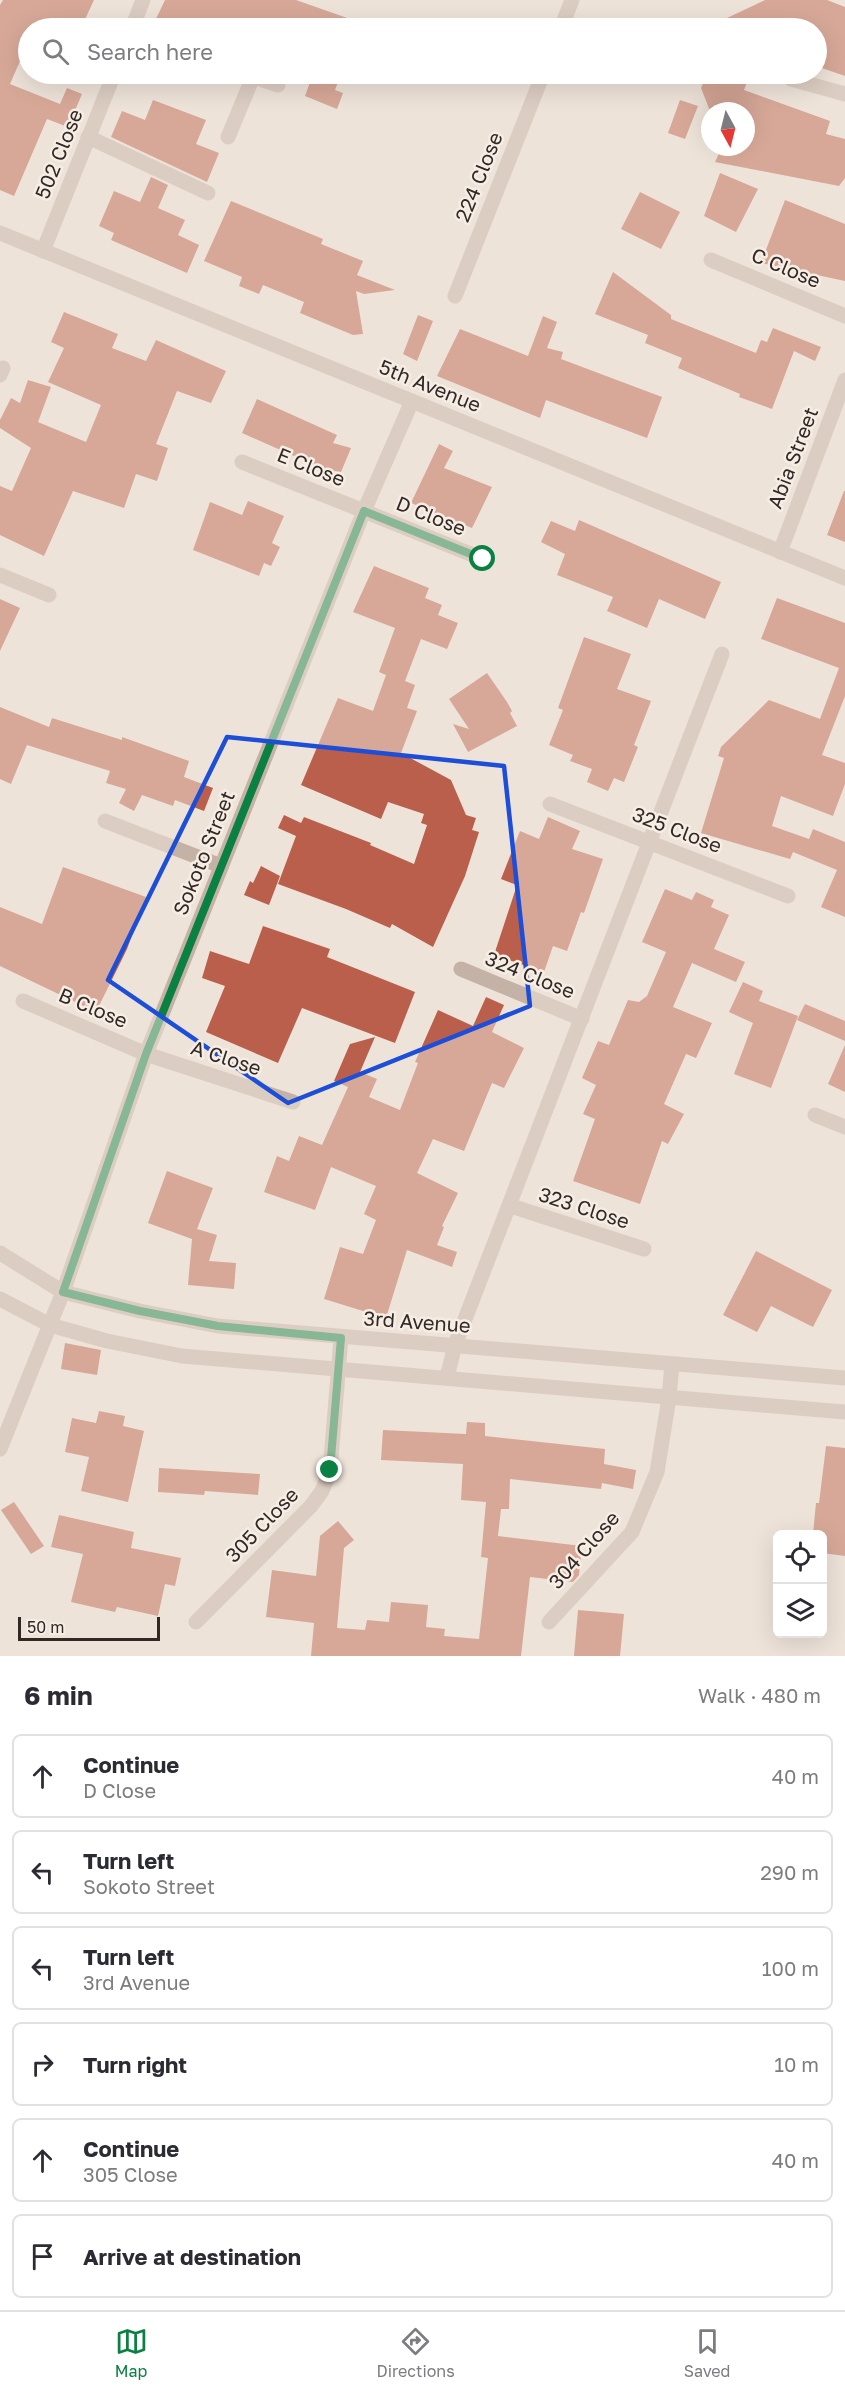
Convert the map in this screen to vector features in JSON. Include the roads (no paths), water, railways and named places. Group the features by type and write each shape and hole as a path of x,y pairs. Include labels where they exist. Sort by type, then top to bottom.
{"street":[{"path":"137,18 143,0"},
{"path":"565,18 572,0"},
{"name":"502 Close","path":"43,251 110,84"},
{"path":"228,137 246,84"},
{"name":"224 Close","path":"455,296 539,84"},
{"path":"809,84 845,94"},
{"path":"88,137 208,193"},
{"name":"5th Avenue","path":"0,233 845,578"},
{"name":"C Close","path":"711,260 845,316"},
{"name":"Abia Street","path":"780,552 845,380"},
{"name":"Sokoto Street","path":"0,1449 63,1292 146,1054 364,511 412,401"},
{"name":"E Close","path":"242,462 364,511"},
{"name":"D Close","path":"364,511 483,559"},
{"path":"0,575 48,595"},
{"path":"447,1377 455,1346 511,1206 722,654"},
{"name":"325 Close","path":"550,804 788,896"},
{"path":"105,821 221,866"},
{"name":"324 Close","path":"461,969 582,1019"},
{"name":"B Close","path":"23,1001 146,1054"},
{"name":"A Close","path":"146,1054 292,1102"},
{"path":"815,1115 845,1127"},
{"name":"323 Close","path":"511,1206 644,1249"},
{"name":"3rd Avenue","path":"0,1253 63,1292 140,1311 218,1326 845,1378"},
{"path":"0,1299 50,1325 107,1341 182,1356 845,1412"},
{"name":"305 Close","path":"196,1622 266,1553 322,1491 330,1470 341,1338"},
{"name":"304 Close","path":"549,1622 632,1532 657,1472 672,1364"}]}
